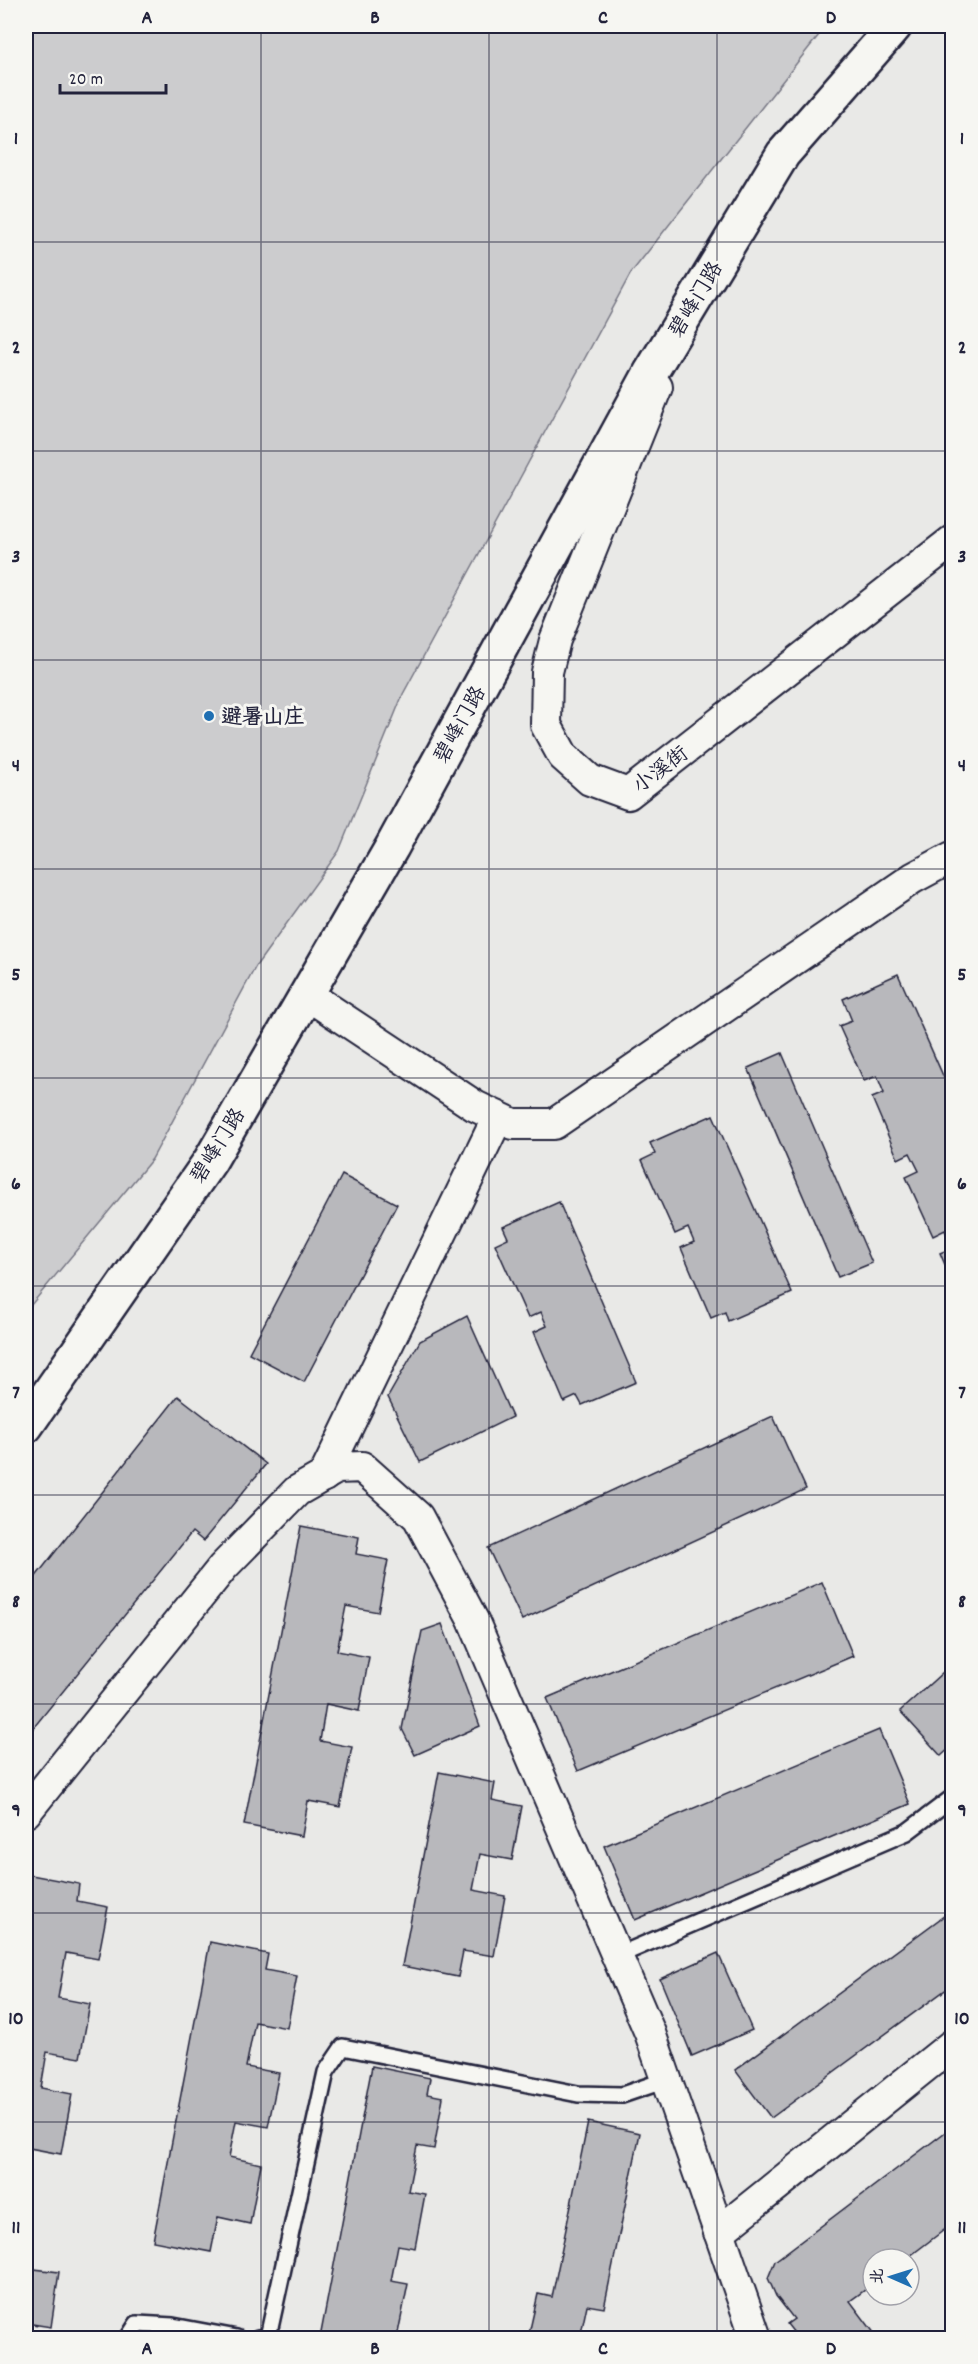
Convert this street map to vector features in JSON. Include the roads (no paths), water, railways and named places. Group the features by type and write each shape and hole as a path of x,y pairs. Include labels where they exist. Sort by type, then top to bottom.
{"street":[{"name":"碧峰门路","path":"26,1426 210,1161 392,847 651,372 783,154 895,26"},
{"name":"小溪街","path":"684,317 555,640 547,672 546,724 563,756 590,780 628,794 952,541"},
{"path":"306,994 475,1106 513,1124 554,1124 913,878 952,857"},
{"path":"324,1476 498,1117"},
{"path":"26,1812 223,1567 297,1491 337,1468 362,1467 418,1517 473,1620 650,2033 756,2338"},
{"path":"719,2232 952,2045"}],"lane":[{"path":"617,1956 907,1832 952,1798"},
{"path":"258,2338 268,2337 326,2072 343,2047 578,2094 622,2095 666,2080"},
{"path":"128,2338 137,2324 173,2326 237,2338"}],"place":[{"name":"避暑山庄","path":"209,716"}]}
